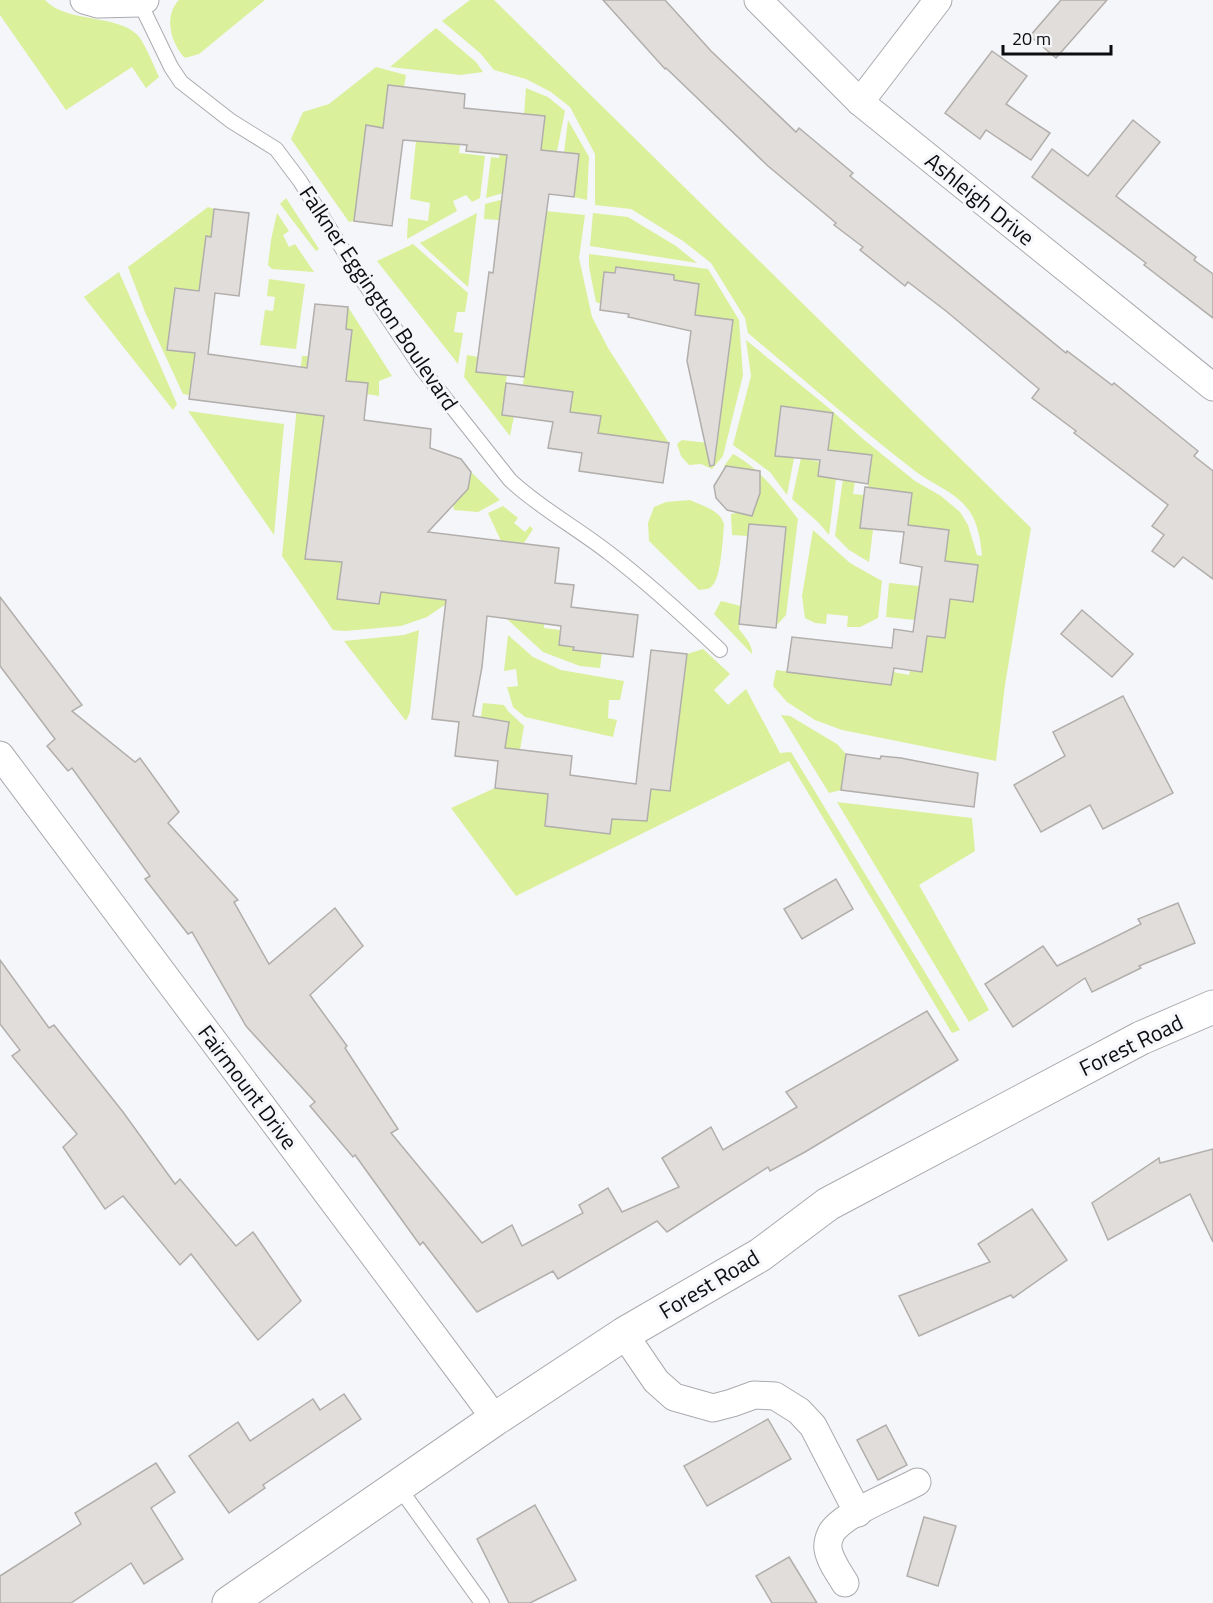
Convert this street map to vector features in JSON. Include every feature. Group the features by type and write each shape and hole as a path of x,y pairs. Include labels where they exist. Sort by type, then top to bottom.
{"street":[{"path":"84,0 98,4 143,2"},
{"name":"Ashleigh Drive","path":"758,0 860,102 1213,387"},
{"path":"860,102 938,0"},
{"name":"Fairmount Drive","path":"0,755 495,1419"},
{"name":"Forest Road","path":"229,1603 495,1419 624,1334 760,1255 828,1204 1140,1038 1213,1007"},
{"path":"624,1334 656,1381 674,1396 713,1408 732,1404 754,1395 775,1396 799,1411 813,1426 858,1513"},
{"path":"844,1583 831,1559 828,1548 829,1538 834,1529 858,1513 917,1482"}],"lane":[{"name":"Falkner Eggington Boulevard","path":"143,2 171,67 181,82 231,122 281,154 422,369 510,480 524,494 618,561 673,606 720,650"},
{"path":"398,1486 483,1603"}],"green space":[{"path":"0,0 45,0 66,13 108,21 132,30 143,42 159,77 146,88 132,67 66,110 0,15"},
{"path":"179,0 265,0 199,54 185,58 173,38 170,22 171,14"},
{"path":"470,0 494,0 1031,528 1005,685 996,761 842,730 815,720 787,702 773,686 776,670 891,685 893,672 909,675 910,671 922,672 927,636 950,599 978,565 945,561 949,530 908,525 868,488 872,455 828,450 833,413 781,407 775,456 794,458 787,495 770,472 733,445 751,376 746,340 915,481 941,496 960,512 968,525 977,555 982,556 975,522 965,505 958,499 922,476 894,454 748,333 745,318 711,263 683,241 631,209 595,205 595,154 570,107 551,92 526,79 494,70 480,53 442,21"},
{"path":"436,28 476,62 483,72 460,75 390,67"},
{"path":"376,67 406,75 404,87 383,128 366,126 354,221 349,222 291,139 303,112 329,104"},
{"path":"526,88 548,97 565,111 557,151 541,150 545,117 524,115"},
{"path":"568,120 589,157 587,200 574,197 579,155 564,153"},
{"path":"416,141 460,145 459,153 485,156 480,198 472,202 466,195 453,201 457,211 407,239 408,218 428,221 430,203 410,199"},
{"path":"500,149 508,151 507,192 486,198 491,157 499,158"},
{"path":"286,198 319,249 316,251 280,204"},
{"path":"508,198 546,211 585,215 579,258 592,317 608,348 669,443 598,433 600,416 570,412 572,392 523,385 546,218 501,212 499,220 484,219 485,204"},
{"path":"208,207 214,209 211,237 207,237 207,292 175,289 167,349 195,353 189,395 183,394 145,312 128,267"},
{"path":"277,213 289,231 283,235 289,247 295,244 314,272 272,269 268,265"},
{"path":"477,213 468,287 420,243"},
{"path":"593,213 628,217 676,246 697,263 590,246"},
{"path":"413,244 468,293 465,312 457,312 454,332 463,333 458,364 377,261"},
{"path":"589,254 708,269 739,320 743,375 723,456 712,469 701,464 689,465 681,456 677,444 682,440 717,444 733,320 695,315 698,284 674,280 674,275 616,268 615,273 604,272 601,304 596,302 589,267"},
{"path":"119,272 177,404 173,410 84,297"},
{"path":"269,279 305,284 296,349 260,345 265,310 273,311 275,297 267,296"},
{"path":"348,307 392,376 379,381 379,396 367,394 368,383 339,380 348,363 352,331 346,329"},
{"path":"467,355 478,357 477,372 507,375 502,414 514,416 510,436 464,377"},
{"path":"302,356 308,356 305,379 329,382 305,559 342,562 338,599 379,604 382,586 402,588 402,595 416,596 535,588 531,622 544,624 544,628 560,630 559,645 574,647 574,650 602,653 600,668 580,666 543,652 495,608 467,601 443,606 427,617 401,626 333,630 282,556"},
{"path":"188,411 284,424 274,535"},
{"path":"733,454 760,474 798,519 786,615 777,625 786,528 750,524 748,536 732,535 731,514 746,511 746,469 727,470 724,466"},
{"path":"801,458 820,462 836,479 829,535 792,499"},
{"path":"471,472 500,500 478,512 454,510 453,504"},
{"path":"843,479 855,481 853,494 864,495 860,528 873,530 869,562 849,550 835,536"},
{"path":"690,500 715,512 724,524 718,575 712,586 699,590 649,541 648,523 654,507 666,502"},
{"path":"503,506 518,518 514,523 525,532 530,526 533,529 524,543 501,541 488,513"},
{"path":"813,530 850,563 882,581 878,618 860,627 847,627 848,616 827,614 826,624 815,623 805,618 802,596"},
{"path":"889,583 940,588 915,620 886,617"},
{"path":"721,601 741,606 739,629 750,644 752,654 714,614"},
{"path":"419,630 410,712 406,721 344,641 404,635"},
{"path":"508,635 533,657 561,670 624,681 620,700 609,700 608,718 617,720 613,737 525,717 513,707 507,687 518,686 516,669 504,671"},
{"path":"703,649 730,674 714,690 728,705 746,689 780,753 791,752 960,1030 952,1033 789,761 516,896 451,808 495,788 548,794 545,826 610,834 612,819 629,821 651,789 670,791 687,654"},
{"path":"483,703 504,705 524,726 520,750 505,748 508,722 481,717"},
{"path":"781,715 790,716 837,744 846,754 841,790 829,793"},
{"path":"837,802 972,818 975,851 919,885 989,1010 969,1022"}],"building":[{"path":"603,0 665,0 711,51 796,132 799,128 853,173 850,176 1066,353 1067,351 1112,385 1114,383 1198,451 1194,456 1213,471 1213,579 1183,557 1174,567 1152,551 1164,535 1152,526 1168,505 1032,398 1039,389 946,311 908,282 905,286 860,250 863,247 834,225 836,223 768,166 665,69"},
{"path":"1061,0 1107,0 1056,58 1030,36"},
{"path":"992,51 1027,76 1006,104 1050,133 1031,160 986,130 980,139 945,113"},
{"path":"388,85 465,94 464,108 545,116 541,150 579,154 574,197 549,194 524,377 476,372 489,272 493,273 507,155 466,151 467,145 403,140 392,226 354,221 366,125 383,128"},
{"path":"1133,120 1160,142 1116,196 1196,257 1194,260 1213,274 1213,318 1144,265 1146,263 1032,177 1052,149 1088,176"},
{"path":"214,209 249,213 239,296 215,293 208,354 307,368 315,304 348,307 346,329 352,330 346,381 368,383 364,420 431,429 430,448 461,459 471,472 468,489 428,532 559,548 555,583 574,585 571,607 638,615 633,657 573,650 574,647 559,645 561,626 487,616 482,667 473,716 509,722 505,748 572,756 570,775 636,784 651,650 687,654 670,791 651,789 647,821 612,819 610,834 545,826 548,794 495,788 498,761 455,756 459,722 432,719 446,600 381,592 379,604 337,599 342,562 305,559 324,416 189,399 195,353 167,350 175,288 199,291 206,236 211,237"},
{"path":"616,267 674,275 674,280 699,284 695,315 733,320 714,465 710,466 687,361 691,331 628,317 629,314 600,310 604,272 615,273"},
{"path":"506,383 573,392 570,412 601,416 598,433 669,443 663,483 579,471 582,453 548,448 553,422 502,415"},
{"path":"781,406 833,413 828,450 872,455 868,484 818,476 820,460 775,456"},
{"path":"726,466 760,471 760,493 752,516 727,510 716,498 714,486"},
{"path":"865,487 912,493 908,525 949,530 945,561 978,565 973,602 950,599 945,638 927,636 922,672 894,668 891,685 787,672 792,637 892,648 894,629 913,632 922,567 900,563 904,532 860,528"},
{"path":"749,524 786,527 776,628 739,624"},
{"path":"0,597 82,705 72,711 135,762 140,758 179,812 168,823 238,900 234,902 269,964 335,908 363,946 310,995 347,1046 345,1048 398,1129 391,1133 482,1243 512,1225 522,1246 583,1213 579,1205 608,1188 622,1212 679,1187 662,1158 711,1127 723,1150 797,1107 786,1092 927,1011 958,1060 805,1152 770,1171 768,1167 667,1232 657,1221 558,1279 553,1271 477,1312 423,1242 420,1245 355,1155 353,1157 310,1106 315,1102 246,1026 192,932 188,934 145,879 150,876 72,768 68,771 47,746 55,739 0,666"},
{"path":"1082,610 1133,654 1112,677 1061,634"},
{"path":"1123,696 1173,793 1103,829 1090,805 1041,832 1014,785 1065,756 1053,732"},
{"path":"846,754 880,759 881,756 901,758 978,773 974,807 841,790"},
{"path":"836,879 853,909 802,939 784,909"},
{"path":"1178,903 1195,943 1139,966 1141,968 1092,992 1085,978 1013,1027 985,984 1043,946 1057,966 1141,924 1138,919"},
{"path":"0,960 49,1028 54,1025 123,1112 175,1184 180,1179 236,1246 253,1232 301,1301 258,1340 191,1254 180,1265 123,1196 105,1209 63,1147 77,1134 12,1056 20,1050 0,1024"},
{"path":"1213,1149 1213,1242 1190,1194 1108,1240 1092,1203 1159,1158 1160,1163"},
{"path":"1032,1209 1067,1260 1013,1298 1011,1295 919,1336 899,1296 990,1262 978,1244"},
{"path":"344,1394 361,1419 263,1485 265,1488 229,1513 189,1456 238,1422 250,1441 313,1399 320,1410"},
{"path":"768,1419 791,1459 707,1506 684,1466"},
{"path":"886,1425 907,1465 878,1480 857,1440"},
{"path":"156,1463 175,1492 151,1508 183,1559 144,1584 131,1563 71,1603 0,1603 0,1576 81,1524 75,1513"},
{"path":"535,1505 576,1580 530,1603 509,1603 477,1539"},
{"path":"924,1517 956,1526 938,1586 907,1576"},
{"path":"789,1557 817,1603 772,1603 756,1576"}]}
